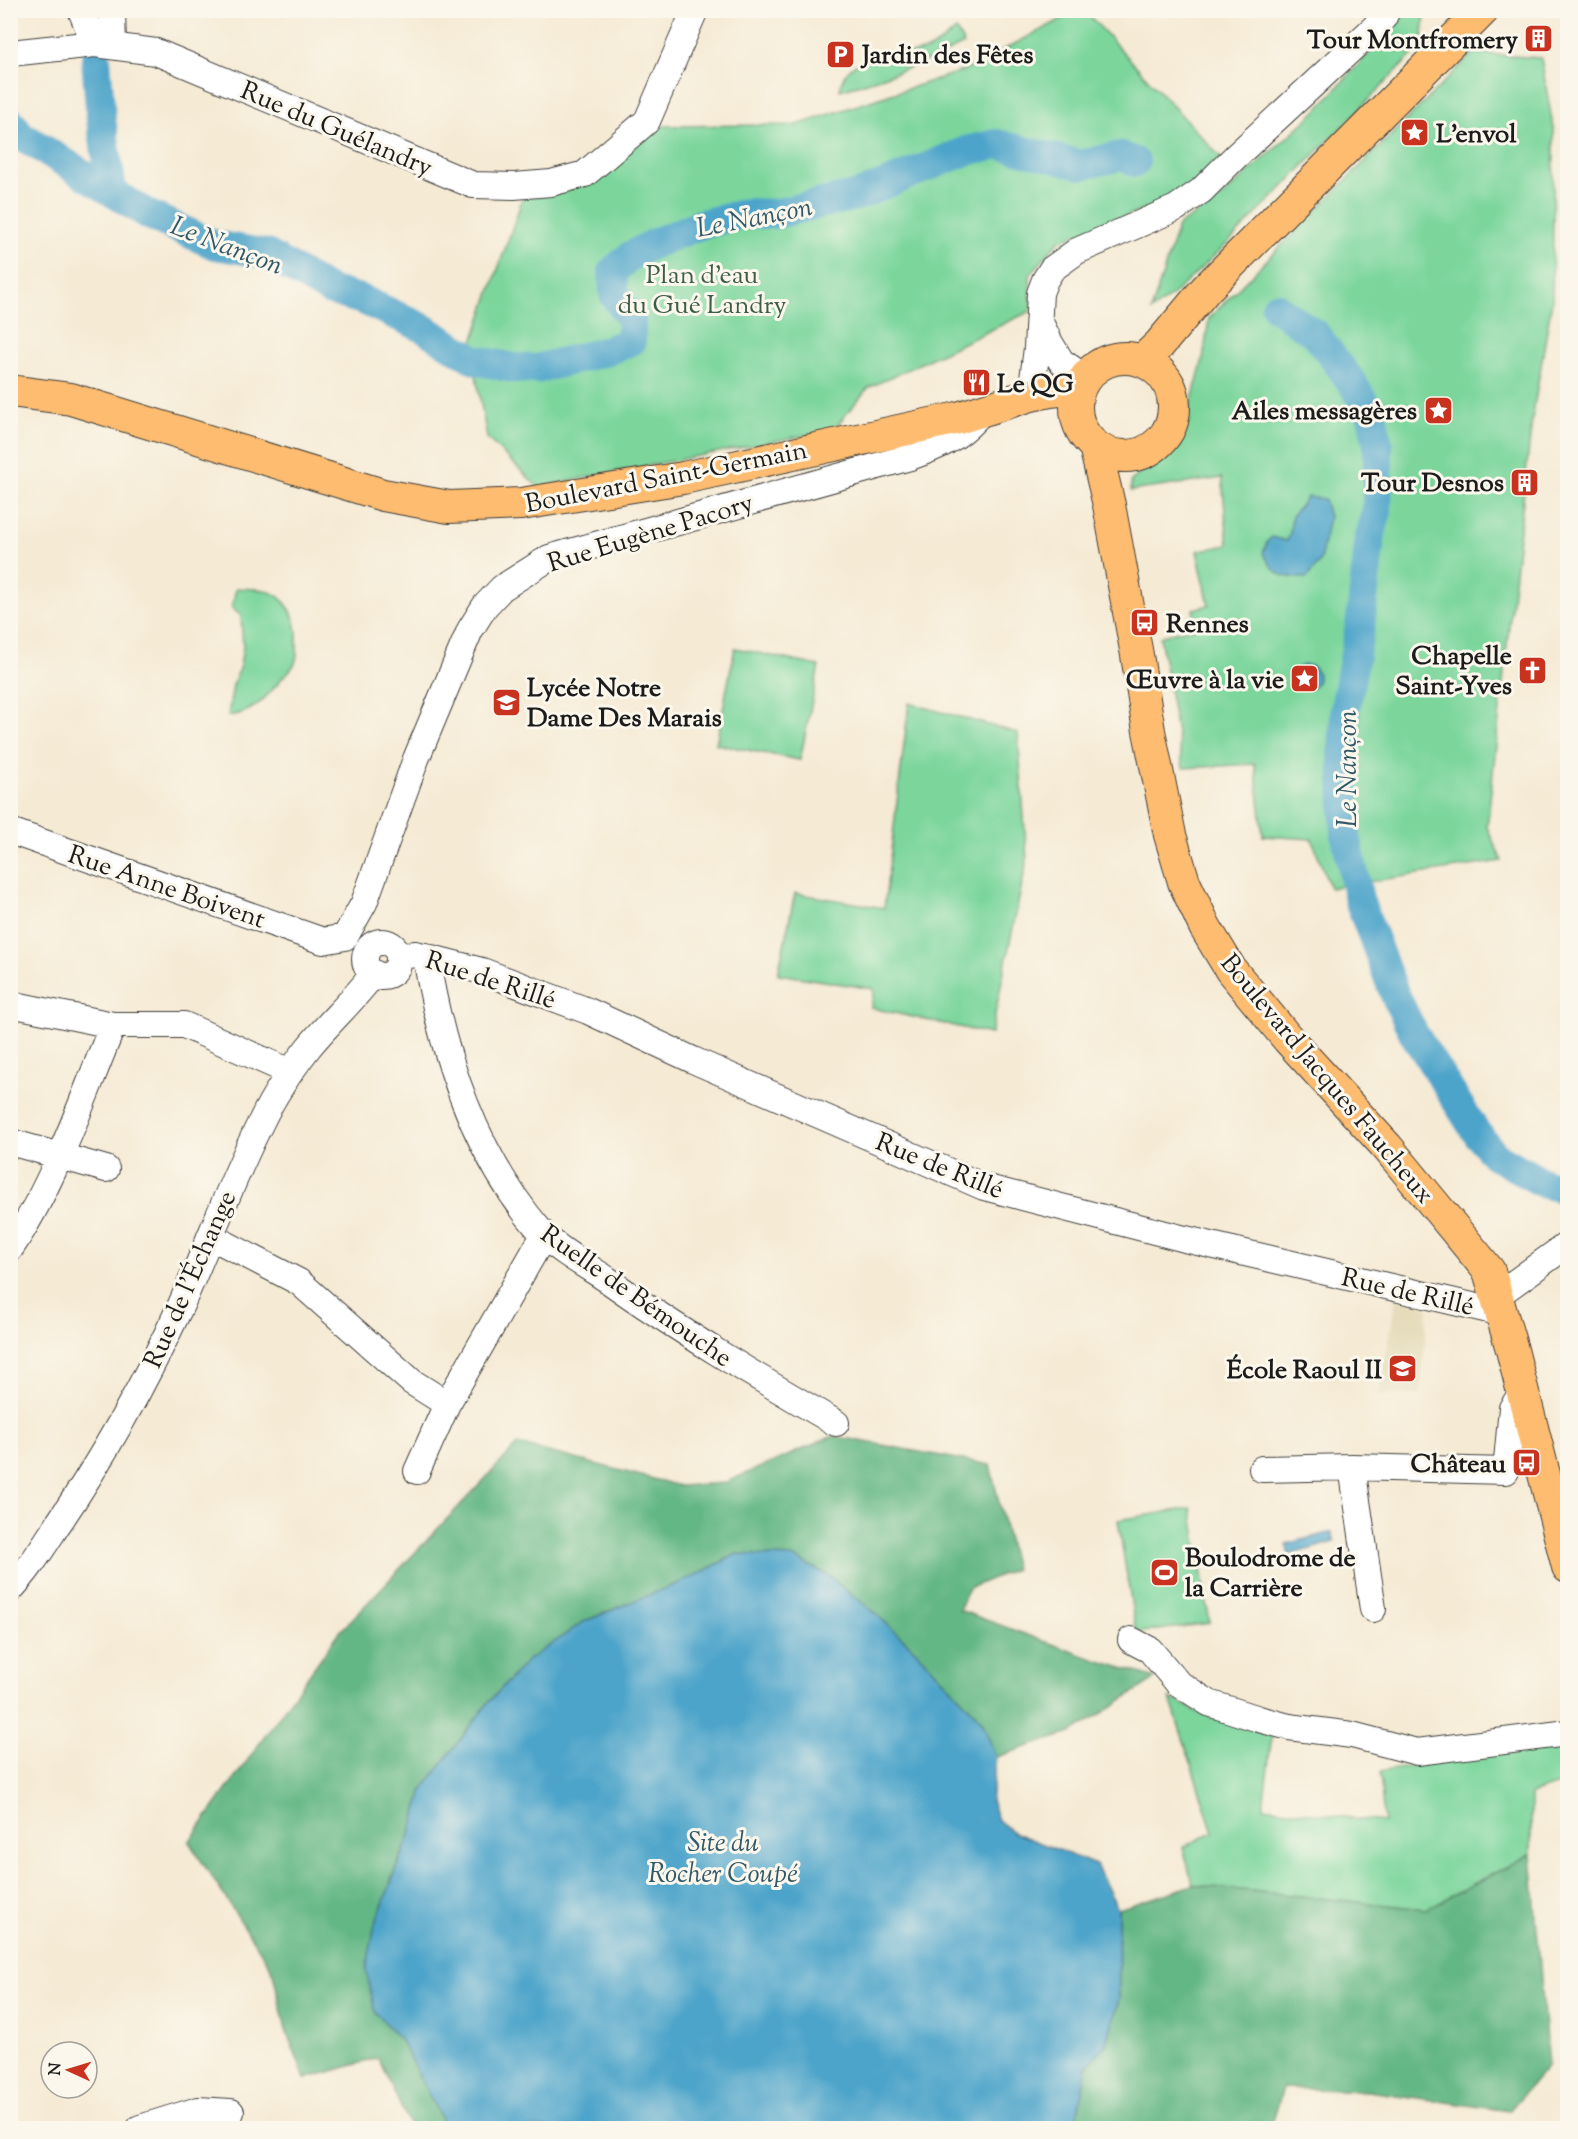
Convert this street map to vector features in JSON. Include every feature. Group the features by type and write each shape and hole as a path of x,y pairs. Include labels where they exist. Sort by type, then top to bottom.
{"main road":[{"path":"1154,369 1206,289 1483,10"},
{"path":"968,418 1030,407 1051,408 1080,395 1096,367 1111,359 1127,357 1154,369 1173,391 1175,407 1173,422 1165,437 1154,448 1140,455 1109,451 1087,438 1080,395"},
{"name":"Boulevard Saint-Germain","path":"10,391 71,399 383,495 449,507 521,504 683,478 968,418 1031,395 1050,391 1080,395"},
{"name":"Boulevard Jacques Faucheux","path":"1109,451 1109,505 1149,731 1170,835 1184,882 1205,927 1230,970 1260,1007 1387,1147 1490,1270 1568,1567"}],"street":[{"path":"81,10 104,45"},
{"path":"104,45 112,10"},
{"name":"Rue du Guélandry","path":"10,53 104,45 156,52 473,185 514,186 550,183 585,174 647,121 695,10"},
{"path":"1031,395 1040,293 1052,269 1077,251 1176,208 1201,191 1237,154 1366,35 1384,17 1386,10"},
{"path":"1039,320 1080,395"},
{"name":"Rue Eugène Pacory","path":"334,939 364,903 416,759 470,630 485,606 502,588 549,558 910,457 944,444 965,430 968,418"},
{"name":"Rue Anne Boivent","path":"10,831 334,939"},
{"path":"360,910 380,957"},
{"path":"334,939 380,957"},
{"name":"Rue de Rillé","path":"380,957 416,954 426,956 482,971 588,1011 704,1065 984,1187 1185,1239 1500,1304"},
{"name":"Ruelle de Bémouche","path":"426,956 433,1002 445,1045 473,1122 504,1183 544,1235 644,1306 730,1362 836,1423"},
{"name":"Rue de l'Échange","path":"10,1590 24,1576 105,1451 180,1307 240,1164 262,1118 290,1072 309,1047 361,991 380,957"},
{"path":"10,1004 113,1025 184,1025 290,1072"},
{"path":"10,1249 23,1231 59,1154 113,1025"},
{"path":"10,1142 106,1169"},
{"path":"417,1471 447,1404 544,1235"},
{"path":"210,1236 299,1282 412,1382 447,1404"},
{"path":"1500,1304 1568,1244"},
{"path":"1262,1469 1352,1467 1506,1471 1512,1408 1523,1391"},
{"path":"1352,1467 1373,1609"},
{"path":"1131,1640 1150,1650 1178,1683 1209,1703 1289,1726 1352,1735 1417,1752 1568,1733"},
{"path":"140,2128 198,2110 231,2112"}],"shaded area":[{"name":"École Raoul II","path":"1396,1299 1428,1307 1420,1395 1379,1395"}],"green space":[{"name":"Plan d'eau du Gué Landry","path":"1077,11 1085,11 1223,160 1184,195 1059,241 1030,275 1031,311 868,388 833,430 538,487 487,438 471,347 523,197 655,126 797,125 965,70"},
{"path":"1397,11 1424,11 1422,45 1232,239 1174,294 1151,311 1178,226 1220,198 1314,113 1395,25"},
{"path":"956,30 964,44 903,70 840,90 844,76 852,66 876,58 917,53 929,49"},
{"path":"1473,53 1541,58 1554,132 1552,301 1532,419 1487,827 1502,861 1330,888 1312,839 1263,836 1255,764 1183,768 1160,637 1196,628 1193,609 1209,605 1197,551 1228,545 1222,478 1131,491 1131,481 1181,440 1203,359 1209,318"},
{"path":"236,588 264,590 279,597 285,603 296,624 297,655 293,667 259,703 245,712 228,716 243,647 241,616 232,608"},
{"path":"735,648 819,666 800,760 716,744"},
{"path":"909,703 1018,733 1027,860 991,1034 871,1008 874,989 778,974 795,893 884,908"},
{"path":"833,1436 990,1465 1015,1569 969,1588 959,1610 1093,1659 1156,1678 1073,1732 996,1757 982,1721 916,1651 874,1612 826,1574 792,1557 737,1554 686,1580 585,1621 527,1661 488,1703 423,1789 410,1835 391,1879 375,2012 400,2039 446,2128 409,2128 378,2058 305,2079 286,2030 272,1969 189,1842 338,1634 518,1444 680,1486 724,1483"},
{"name":"Boulodrome de la Carrière","path":"1191,1508 1210,1623 1136,1633 1118,1520"},
{"path":"1170,1698 1204,1715 1272,1734 1263,1807 1384,1822 1380,1772 1520,1745 1567,1746 1567,1782 1531,1794 1531,1854 1426,1909 1193,1885 1183,1847 1213,1832"},
{"path":"1531,1854 1548,2065 1509,2111 1368,2091 1283,2088 1271,2128 1075,2128 1087,2066 1107,2043 1119,1999 1118,1909 1193,1885 1426,1909"}],"water":[{"path":"1307,497 1324,499 1329,517 1320,561 1307,578 1285,576 1272,567 1263,553 1267,542 1272,537 1287,541 1292,516"},
{"path":"1306,665 1311,666 1317,672 1317,682 1311,688 1306,689 1301,688 1295,682 1294,677 1295,672 1301,666"},
{"path":"1332,1532 1335,1542 1289,1555 1286,1544"},
{"name":"Site du Rocher Coupé","path":"737,1554 792,1557 826,1574 874,1612 916,1651 982,1721 996,1757 991,1801 998,1820 1013,1832 1096,1865 1118,1909 1119,1999 1107,2043 1087,2066 1075,2128 446,2128 400,2039 375,2012 366,1970 375,1924 410,1835 423,1789 488,1703 527,1661 585,1621 686,1580"}],"waterway":[{"name":"Le Nançon","path":"96,60 101,119 112,191"},
{"name":"Le Nançon","path":"10,121 22,136 149,215 215,245 267,254 329,290 363,300 421,327 475,360 513,368 536,369 607,351 631,341 631,318 614,295 613,271 632,255 702,224 747,213 774,214 859,195 966,151 997,144 1081,165 1121,156 1135,162"},
{"name":"Le Nançon","path":"1276,307 1316,335 1348,377 1372,415 1378,446 1377,510 1370,537 1360,626 1345,710 1343,753 1346,836 1359,900 1395,995 1414,1034 1476,1132 1494,1155 1545,1184 1568,1189"}],"place":[{"name":"Tour Montfromery","path":"1539,39"},
{"name":"Jardin des Fêtes","path":"841,54"},
{"name":"L'envol","path":"1415,133"},
{"name":"Le QG","path":"976,383"},
{"name":"Ailes messagères","path":"1438,410"},
{"name":"Tour Desnos","path":"1525,482"},
{"name":"Rennes","path":"1145,623"},
{"name":"Chapelle Saint-Yves","path":"1533,670"},
{"name":"Œuvre à la vie","path":"1305,679"},
{"name":"Lycée Notre Dame Des Marais","path":"506,702"},
{"name":"École Raoul II","path":"1403,1369"},
{"name":"Château","path":"1527,1463"},
{"name":"Boulodrome de la Carrière","path":"1164,1572"}]}
